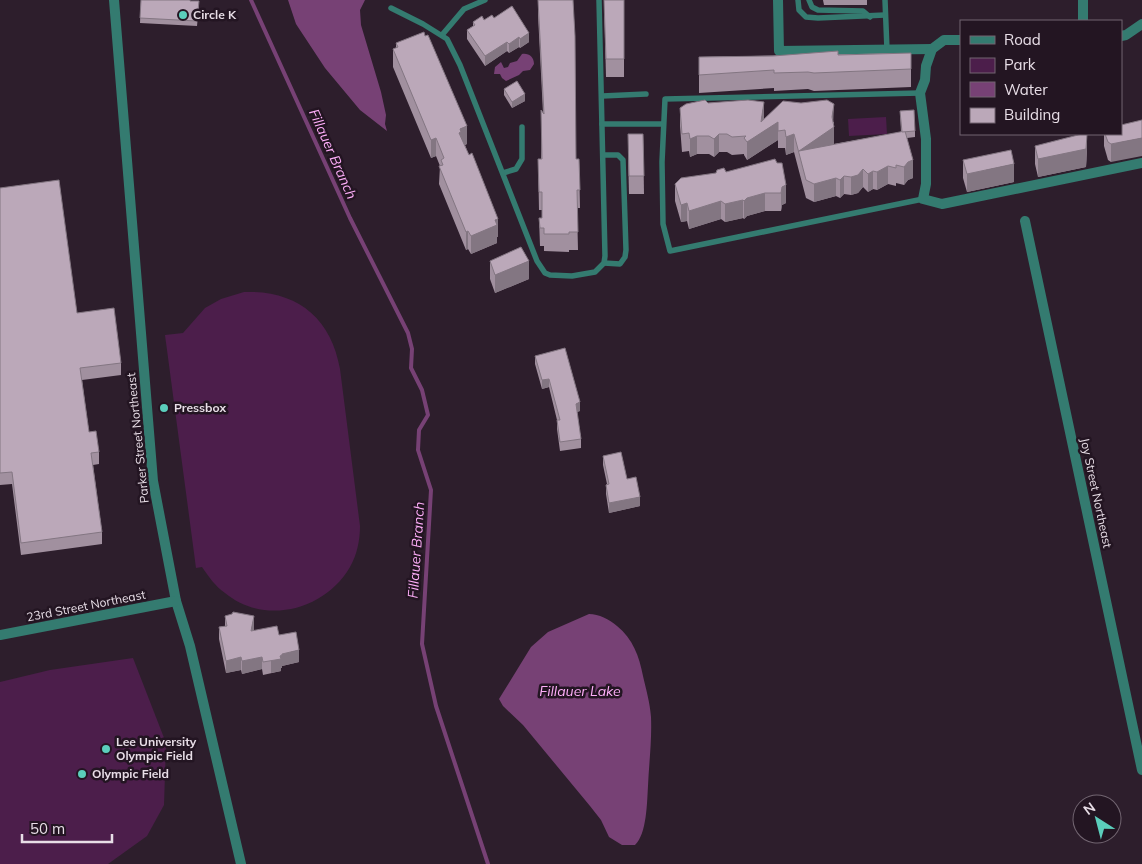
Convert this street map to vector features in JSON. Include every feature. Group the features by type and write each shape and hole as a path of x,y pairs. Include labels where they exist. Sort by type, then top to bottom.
{"street":[{"name":"Parker Street Northeast","path":"114,0 153,481 176,601 190,646 241,864"},
{"path":"778,0 779,51 932,49"},
{"path":"1083,0 1083,20"},
{"path":"1122,36 1142,24"},
{"path":"960,40 944,40 932,49 926,66 925,80 920,93 926,139 926,184 923,200 942,204 1142,163"},
{"name":"Joy Street Northeast","path":"1025,221 1142,770"},
{"name":"23rd Street Northeast","path":"0,635 176,601"}],"lane":[{"path":"464,0 467,8"},
{"path":"442,36 458,15 467,8 485,0"},
{"path":"391,8 447,39 460,65 537,261 545,273 558,276 588,274 600,269 604,264 599,0"},
{"path":"798,0 799,10 806,17 870,17 885,15"},
{"path":"809,0 812,7 818,10 863,11 870,17"},
{"path":"885,0 887,50"},
{"path":"920,93 665,99 663,124 663,224 670,251 923,200"},
{"path":"602,96 646,94"},
{"path":"602,124 663,124"},
{"path":"503,173 516,169 522,159 522,127"},
{"path":"603,155 618,155 623,160 626,250 625,257 620,264 604,264"}],"green space":[{"path":"886,117 887,134 849,136 848,119"},
{"path":"244,292 280,296 295,302 308,310 329,335 340,369 360,526 356,552 350,567 339,582 326,594 310,603 276,611 258,609 241,603 218,587 202,567 196,568 165,335 183,333 205,308 221,299"},
{"name":"Olympic Field","path":"133,658 166,743 164,805 147,836 108,864 0,864 0,682 50,670"}],"water":[{"path":"288,0 365,0 360,10 361,25 381,92 387,131 360,110 325,68 296,24"},
{"path":"522,54 529,55 533,59 534,64 530,70 523,71 506,81 500,74 494,74 495,67 501,62 504,68 508,67 510,63 517,61"},
{"name":"Fillauer Lake","path":"589,614 607,619 627,636 640,662 649,701 651,734 647,809 642,833 635,845 622,845 609,837 601,820 590,806 499,699 531,647 548,632"}],"building":[{"path":"141,0 199,1 197,21 140,18"},
{"path":"538,0 573,0 576,159 579,159 580,190 577,190 578,232 569,232 569,234 544,234 544,228 540,228 539,218 542,218 542,192 539,192 538,159 542,159 541,110 544,114"},
{"path":"604,0 624,0 624,59 606,59"},
{"path":"512,6 529,33 509,44 507,42 485,56 467,30 475,25 473,22 482,16 484,20 492,15 494,18"},
{"path":"424,32 425,36 428,35 467,126 460,129 461,132 459,133 469,155 472,153 498,219 495,220 497,225 471,236 468,231 466,232 439,166 443,165 441,160 444,158 436,138 431,140 393,49 398,47 396,43"},
{"path":"838,51 838,55 911,53 911,69 814,73 774,73 774,70 699,75 699,57 773,56"},
{"path":"517,81 525,94 512,102 504,89"},
{"path":"705,100 708,103 748,100 764,102 761,122 783,101 801,103 827,100 834,104 832,117 834,127 799,151 905,131 913,160 904,167 888,166 868,174 863,169 858,175 844,176 840,180 836,178 814,184 806,180 794,134 786,137 785,130 778,131 778,122 747,142 744,138 746,136 732,137 727,134 719,134 714,139 709,136 697,136 690,139 689,133 682,134 680,108 686,104"},
{"path":"914,110 915,131 902,132 900,111"},
{"path":"1142,120 1142,138 1111,144 1108,142 1105,135 1122,135 1122,125"},
{"path":"628,134 643,134 644,176 629,176"},
{"path":"1078,135 1087,135 1086,149 1038,159 1035,146"},
{"path":"1011,150 1014,164 967,174 963,160"},
{"path":"775,159 777,163 782,163 786,185 782,187 781,193 765,193 747,198 744,201 725,204 721,201 689,211 687,203 681,205 675,184 681,178 716,173 717,170 724,168 726,172"},
{"path":"59,180 77,313 114,308 121,363 80,368 89,432 96,431 99,452 91,453 102,532 21,543 12,472 0,473 0,188"},
{"path":"521,247 529,261 495,275 490,261"},
{"path":"565,348 580,402 576,404 581,439 560,442 557,420 560,420 549,379 542,380 535,356"},
{"path":"621,452 627,479 636,477 640,497 609,503 606,485 609,484 603,456"},
{"path":"233,612 254,616 251,631 277,626 279,635 296,632 299,650 282,654 280,656 281,659 263,662 262,657 242,661 241,657 226,661 219,627 227,626 225,616"}],"waterway":[{"name":"Fillauer Branch","path":"251,0 350,218 408,333 412,349 411,368 422,390 428,415 419,430 418,450 431,490 422,644 436,706 488,864"}],"place":[{"name":"Circle K","path":"183,15"},
{"name":"Pressbox","path":"164,408"},
{"name":"Lee University Olympic Field","path":"106,749"},
{"name":"Olympic Field","path":"82,774"}]}
